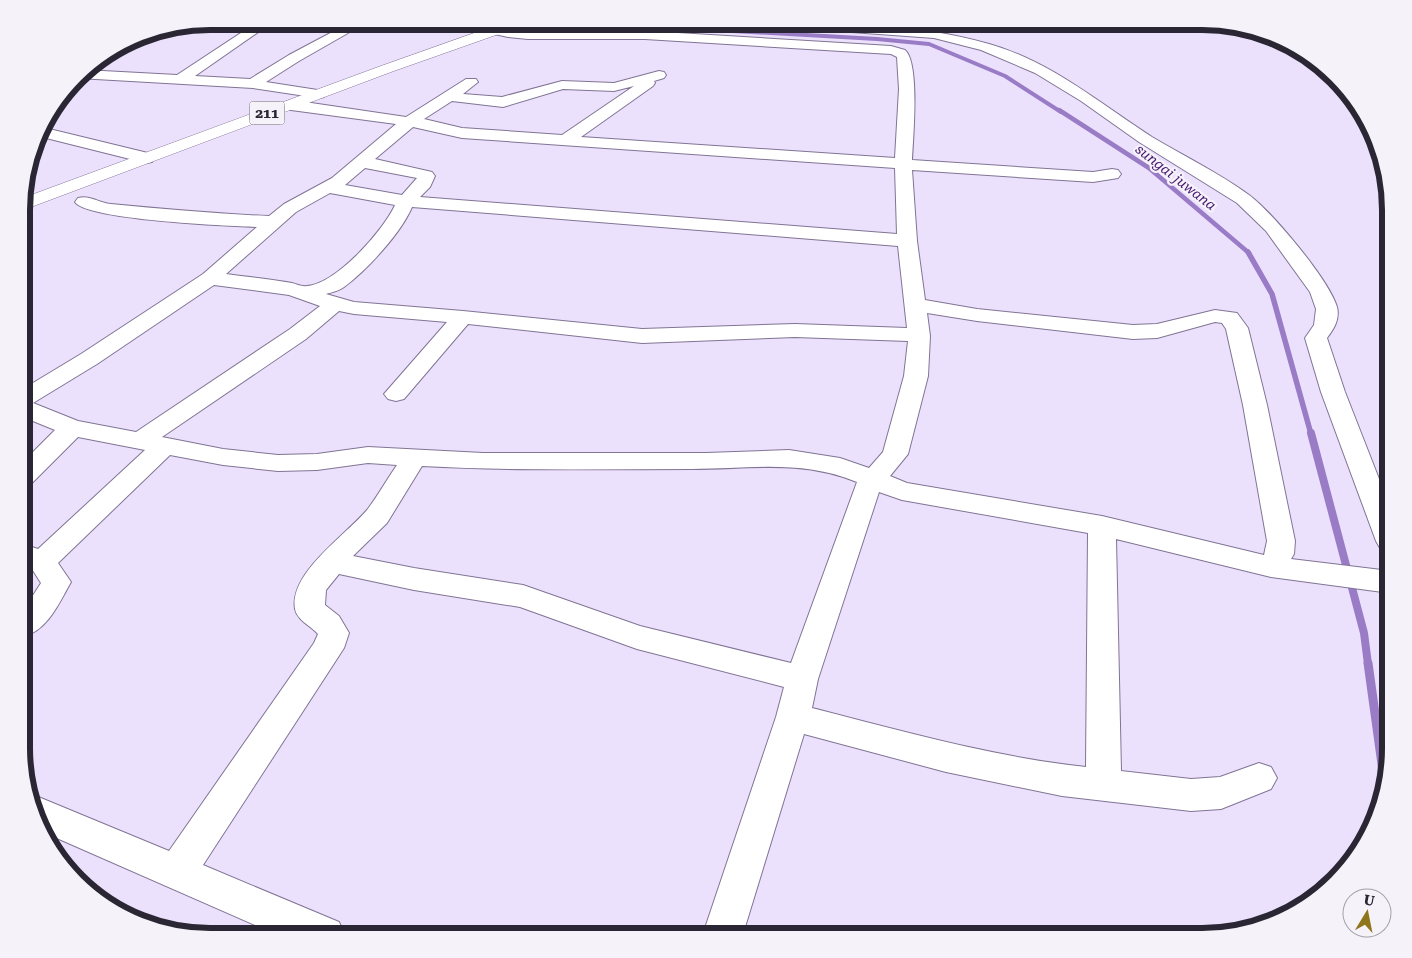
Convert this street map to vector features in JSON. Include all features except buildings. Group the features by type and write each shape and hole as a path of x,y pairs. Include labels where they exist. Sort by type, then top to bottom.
{"main road":[{"name":"211","path":"30,201 319,94 496,31"}],"street":[{"path":"181,79 254,30"},
{"path":"253,84 294,58 347,30"},
{"path":"492,30 536,36 645,35 883,49 901,53 905,58 906,87 903,164 907,241 918,336 916,376 898,445 890,461 872,479 867,487 802,679 793,717 725,928"},
{"path":"886,30 919,32 954,38 986,47 1048,75 1086,98 1145,139 1243,199 1273,227 1320,292 1327,309 1325,326 1316,338 1333,392 1382,520"},
{"path":"564,140 628,99 672,65"},
{"path":"92,75 253,84 319,94 330,100 332,110"},
{"path":"449,96 484,102 503,102 562,85 614,87 659,75"},
{"path":"30,394 89,359 210,278 295,204 329,188 410,121 470,82"},
{"path":"291,105 410,121 462,133 1092,177 1112,174"},
{"path":"48,133 146,158"},
{"path":"304,294 335,284 362,261 398,219 406,201 424,184 426,176 362,162"},
{"path":"329,188 406,201 907,241"},
{"path":"84,202 104,209 226,220 273,222"},
{"path":"210,278 287,288 335,304 354,308 463,316 656,337 753,331 807,330 865,331 918,336"},
{"path":"30,618 43,605 56,582 32,558 152,444 335,304"},
{"path":"914,304 1006,318 1133,332 1157,331 1215,316 1229,318 1237,328 1255,405 1278,522 1281,541 1280,554 1271,567"},
{"path":"396,394 463,316"},
{"path":"30,411 72,428 223,457 278,463 317,462 368,455 414,458 559,461 706,461 789,458 823,462 840,466 902,491 1102,526 1271,567 1382,581"},
{"path":"30,470 72,428"},
{"path":"177,872 328,648 334,633 328,624 310,610 310,588 344,548 377,516 414,458"},
{"path":"1102,526 1104,785"},
{"path":"332,562 414,579 523,596 637,638 802,679"},
{"path":"793,717 946,757 1062,780 1191,795 1221,793 1259,778"},
{"path":"43,815 306,928"}],"waterway":[{"name":"sungai juwana","path":"716,30 877,39 929,44 1005,76 1061,112"},
{"name":"sungai juwana","path":"1059,110 1149,168 1248,252"},
{"name":"sungai juwana","path":"1248,252 1272,294 1311,434"},
{"name":"sungai juwana","path":"1311,433 1364,633 1368,664"},
{"name":"sungai juwana","path":"1368,663 1382,762"}]}
